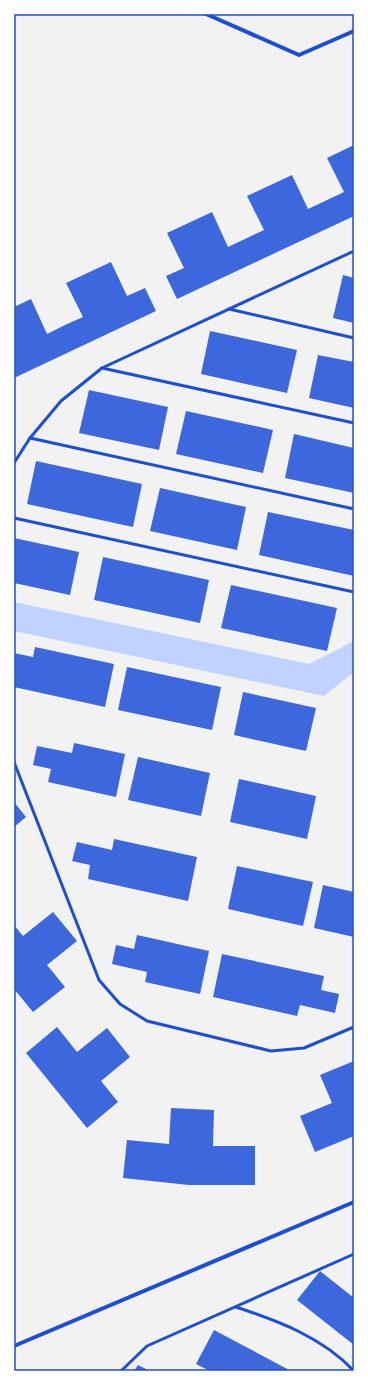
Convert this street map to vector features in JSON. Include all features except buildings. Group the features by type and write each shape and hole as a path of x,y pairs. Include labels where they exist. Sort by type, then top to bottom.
{"street":[{"path":"206,14 299,55 354,31"},
{"path":"14,1346 354,1202"}],"lane":[{"path":"14,463 30,438 61,400 102,368 354,251"},
{"path":"228,309 354,338"},
{"path":"102,368 354,423"},
{"path":"30,438 354,509"},
{"path":"14,518 354,592"},
{"path":"14,762 99,980 120,1004 148,1021 271,1051 304,1048 354,1027"},
{"path":"121,1371 146,1346 354,1254"},
{"path":"236,1307 276,1320 315,1340 354,1371"}],"water":[{"path":"14,602 309,664 354,641 354,672 324,696 14,631"}]}
